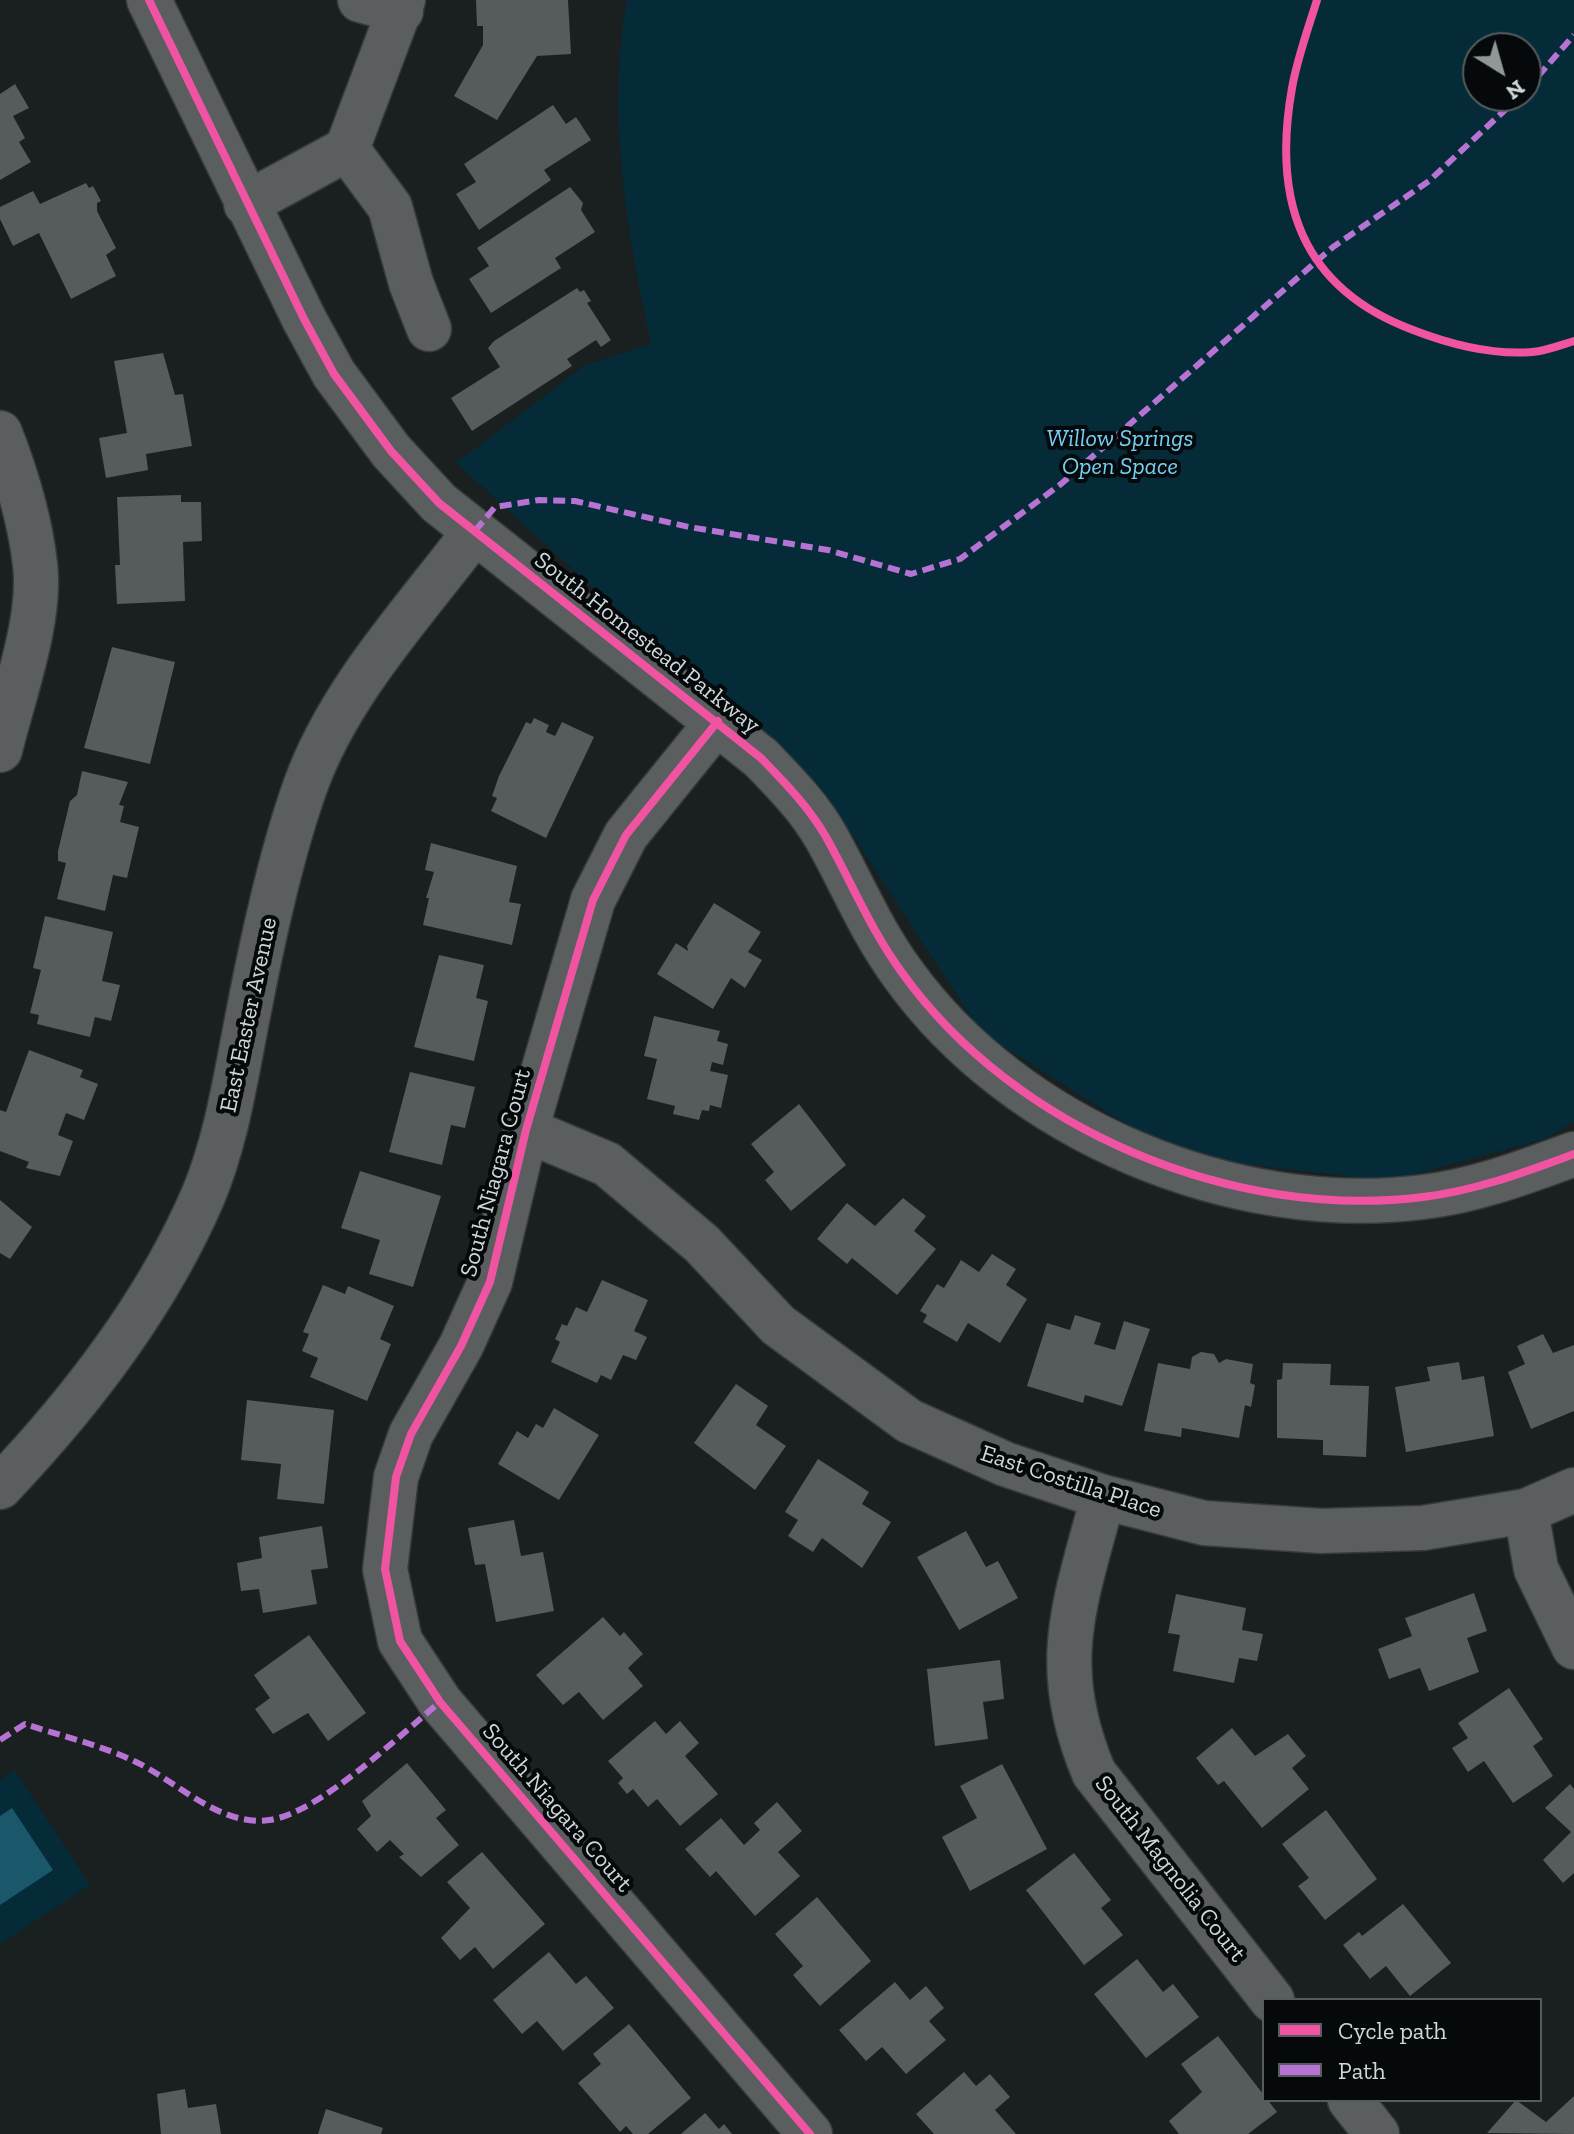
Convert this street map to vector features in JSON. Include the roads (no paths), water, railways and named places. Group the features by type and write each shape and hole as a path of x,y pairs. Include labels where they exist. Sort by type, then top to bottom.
{"street":[{"name":"South Homestead Parkway","path":"149,0 181,59 246,204 312,333 354,404 439,503 718,721 798,796 826,837 868,922 904,976 948,1028 985,1063 1083,1128 1207,1179 1260,1193 1319,1201 1368,1201 1439,1194 1471,1188 1574,1154"},
{"path":"246,204 347,149 388,4"},
{"path":"347,149 390,207 411,283 429,329"},
{"path":"0,433 11,463 35,565 32,614 0,750"},
{"name":"East Easter Avenue","path":"0,1487 41,1444 90,1384 155,1289 204,1195 230,1108 258,960 305,786 358,685 475,531"},
{"name":"South Niagara Court","path":"718,721 626,835 593,900 526,1130 490,1282 461,1346 411,1434 396,1477 385,1569 400,1641 440,1702 810,2134"},
{"name":"East Costilla Place","path":"526,1130 607,1164 702,1244 778,1325 909,1421 1005,1464 1103,1497 1204,1523 1321,1531 1423,1528 1526,1511 1574,1490"},
{"name":"South Magnolia Court","path":"1103,1497 1071,1620 1068,1683 1077,1732 1094,1773 1270,1998"},
{"path":"1526,1511 1536,1569 1574,1647"},
{"path":"1352,2102 1377,2134"}],"park label":[{"name":"Willow Springs Open Space","path":"1120,453"}]}
